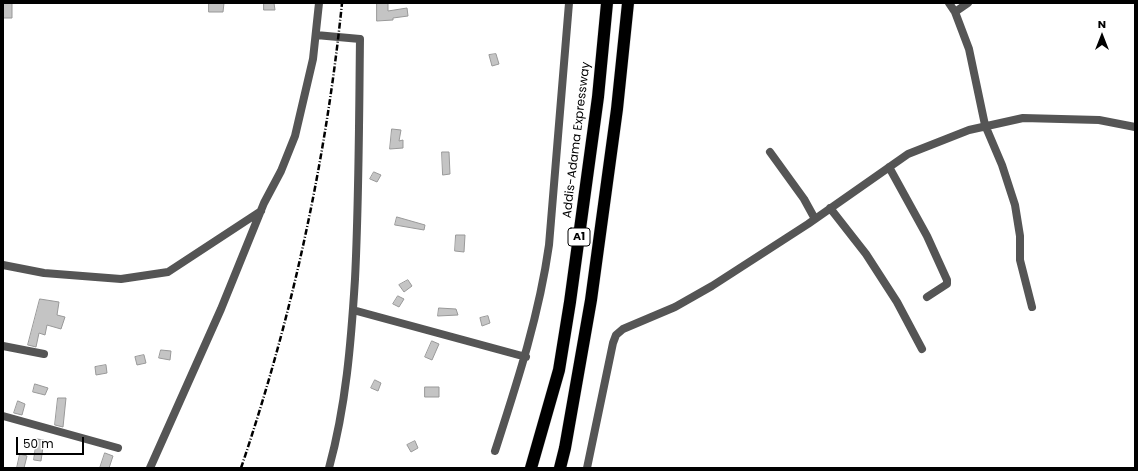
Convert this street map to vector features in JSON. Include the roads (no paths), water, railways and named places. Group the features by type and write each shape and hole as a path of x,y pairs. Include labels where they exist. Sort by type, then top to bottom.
{"highway":[{"name":"Addis-Adama Expressway","path":"531,468 559,370 570,302 598,97 608,3"},
{"name":"A1","path":"560,468 565,448 591,300 617,108 628,3"}],"street":[{"path":"150,468 221,310 261,211 281,171 295,136 313,60 319,3"},
{"path":"495,451 526,357 544,284 549,245 569,3"},
{"path":"949,3 956,12 969,49 985,125 1002,165 1015,205 1020,236 1020,260 1032,307"},
{"path":"956,12 968,3"},
{"path":"316,35 360,39 358,216 353,310 348,371 336,444 329,468"},
{"path":"587,468 616,334 623,329 675,307 712,286 815,219 908,154 985,125 1023,118 1099,120 1135,127"},
{"path":"770,152 804,199 815,219"},
{"path":"888,167 927,236 947,280 944,287 927,297"},
{"path":"830,208 866,254 897,302 922,349"},
{"path":"3,264 44,273 121,279 168,272 261,211"},
{"path":"353,310 526,357"},
{"path":"3,346 44,354"},
{"path":"3,416 118,448"}],"railway":[{"path":"241,468 276,354 305,238 327,121 342,3"}]}
